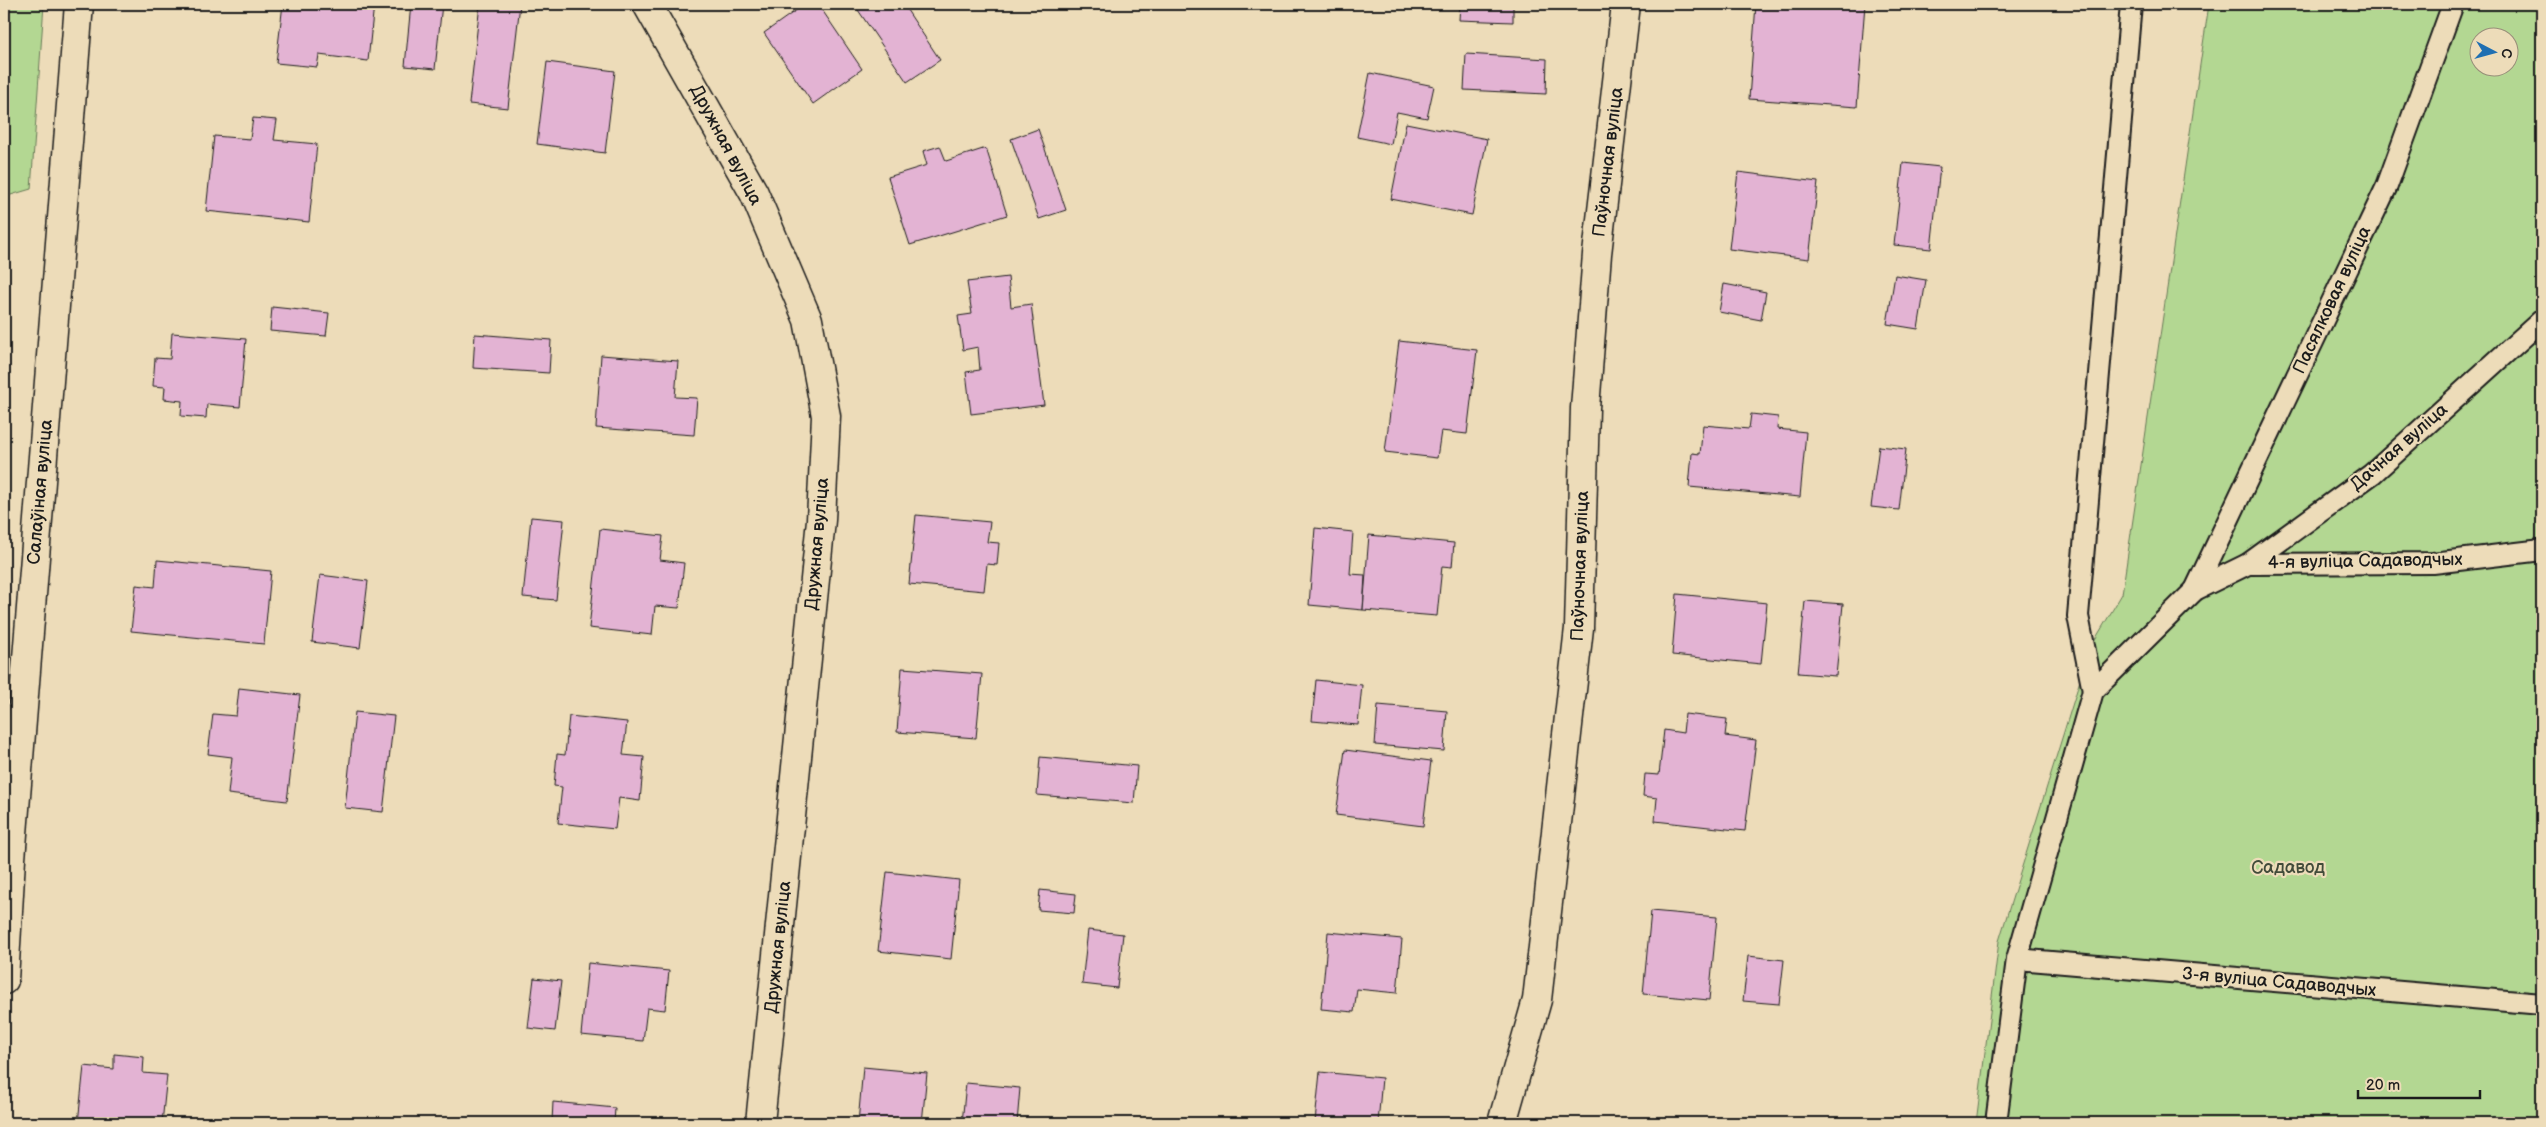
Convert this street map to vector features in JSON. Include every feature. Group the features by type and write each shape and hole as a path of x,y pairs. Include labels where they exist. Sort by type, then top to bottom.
{"street":[{"name":"Салаўіная вуліца","path":"4,980 7,859 79,4"},
{"name":"Дружная вуліца","path":"647,4 754,193 808,320 826,416 820,520 760,1123"},
{"name":"Паўночная вуліца","path":"1502,1123 1537,1000 1579,628 1585,408 1597,254 1626,4"}],"lane":[{"path":"1996,1123 2017,959 2093,691 2078,616 2131,4"},
{"name":"Пасялковая вуліца","path":"2195,590 2387,186 2454,4"},
{"name":"Дачная вуліца","path":"2195,590 2248,564 2372,474 2542,320"},
{"name":"4-я вуліца Садаводчых","path":"2248,564 2433,563 2542,550"},
{"path":"2093,691 2195,590"},
{"name":"3-я вуліца Садаводчых","path":"2017,959 2542,1004"}],"green space":[{"path":"4,4 44,4 31,189 4,197"},
{"name":"Садавод","path":"2209,4 2542,4 2542,1123 1976,1123 1999,941 2090,648 2122,594"}],"building":[{"path":"283,4 374,4 368,61 319,55 317,67 276,63"},
{"path":"411,4 442,4 435,69 405,66"},
{"path":"480,4 520,4 508,108 469,104"},
{"path":"805,4 818,4 862,69 813,104 764,33"},
{"path":"860,4 903,4 940,60 907,82 856,7"},
{"path":"1460,4 1513,4 1513,22 1459,20"},
{"path":"1756,4 1865,4 1857,107 1749,99"},
{"path":"1466,54 1547,59 1546,94 1464,90"},
{"path":"547,62 615,71 605,153 537,144"},
{"path":"1370,73 1434,86 1427,118 1397,112 1391,144 1357,137"},
{"path":"253,118 277,120 274,140 317,144 309,222 206,211 214,136 250,139"},
{"path":"1406,123 1487,139 1472,215 1391,199"},
{"path":"1038,129 1066,210 1039,219 1011,139"},
{"path":"940,146 946,161 986,148 1007,215 910,245 888,177 927,165 923,151"},
{"path":"1903,163 1940,167 1931,249 1894,245"},
{"path":"1738,172 1818,182 1809,259 1729,249"},
{"path":"1895,275 1926,280 1918,329 1887,324"},
{"path":"1008,277 1011,307 1031,304 1044,405 971,414 966,372 980,370 978,347 963,350 958,316 972,314 967,282"},
{"path":"1724,284 1766,292 1761,320 1719,312"},
{"path":"272,307 329,313 326,336 270,331"},
{"path":"172,333 246,339 240,407 207,404 206,418 181,416 182,401 164,399 165,387 153,386 155,358 170,359"},
{"path":"475,334 551,340 549,373 473,368"},
{"path":"1399,341 1477,350 1467,434 1441,431 1437,458 1385,452"},
{"path":"601,355 678,361 675,397 697,398 694,435 596,428"},
{"path":"1751,414 1778,417 1777,429 1806,432 1800,497 1689,487 1692,453 1700,454 1703,425 1749,429"},
{"path":"1879,446 1906,449 1899,510 1871,507"},
{"path":"916,515 990,522 987,542 999,543 997,565 987,564 984,591 909,584"},
{"path":"531,517 564,520 556,600 523,597"},
{"path":"1315,528 1353,532 1350,574 1365,575 1363,610 1309,605"},
{"path":"600,529 663,536 660,560 684,563 679,608 655,606 652,635 589,628"},
{"path":"1369,535 1454,543 1452,567 1442,566 1437,616 1363,610"},
{"path":"157,560 271,571 264,644 131,631 136,585 155,587"},
{"path":"320,575 368,581 360,648 312,642"},
{"path":"1677,594 1767,603 1761,664 1672,655"},
{"path":"1805,601 1843,604 1836,676 1798,673"},
{"path":"902,668 982,674 976,738 897,732"},
{"path":"1316,680 1362,685 1358,725 1312,721"},
{"path":"239,688 300,695 287,801 228,794 232,757 208,754 213,714 236,716"},
{"path":"1378,705 1447,711 1444,751 1375,745"},
{"path":"355,712 394,716 383,812 345,808"},
{"path":"1685,714 1727,719 1725,736 1756,740 1745,831 1655,821 1657,798 1643,796 1645,774 1659,775 1664,730 1683,733"},
{"path":"569,716 627,722 623,755 644,757 640,801 619,798 615,829 558,823 562,787 554,786 557,754 565,755"},
{"path":"1345,750 1431,761 1423,826 1336,815"},
{"path":"1040,757 1137,766 1134,803 1037,795"},
{"path":"887,872 959,880 951,959 878,951"},
{"path":"1040,890 1076,894 1074,913 1038,910"},
{"path":"1651,911 1717,917 1709,1000 1643,994"},
{"path":"1088,930 1123,934 1117,988 1082,984"},
{"path":"1328,932 1402,939 1397,993 1357,989 1354,1012 1321,1009"},
{"path":"1748,956 1784,960 1779,1004 1743,1001"},
{"path":"588,963 669,971 665,1010 647,1008 643,1041 581,1035"},
{"path":"534,978 561,981 555,1031 528,1028"},
{"path":"114,1054 144,1057 143,1073 167,1075 162,1123 78,1123 84,1066 114,1069"},
{"path":"863,1067 927,1073 922,1123 858,1123"},
{"path":"1320,1072 1382,1078 1378,1123 1315,1122"},
{"path":"966,1083 1020,1088 1017,1123 962,1123"},
{"path":"553,1102 615,1108 614,1123 529,1123 529,1120 552,1122"}]}
